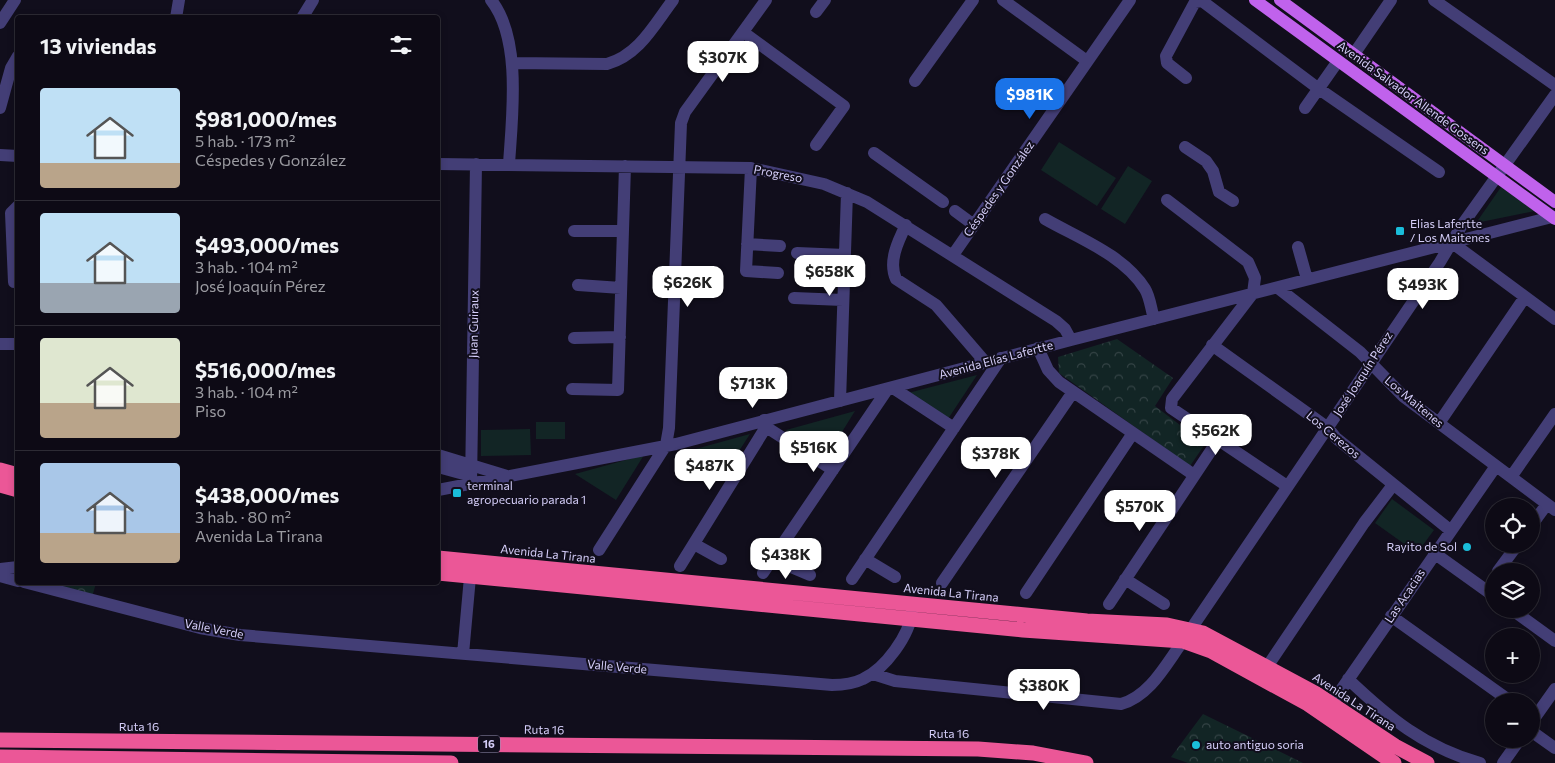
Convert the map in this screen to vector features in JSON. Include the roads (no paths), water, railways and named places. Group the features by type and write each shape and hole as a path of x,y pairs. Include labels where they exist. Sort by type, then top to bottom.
{"highway":[{"path":"0,470 15,474"},
{"path":"0,485 15,489"},
{"name":"Avenida La Tirana","path":"440,559 471,569"},
{"name":"Avenida La Tirana","path":"440,573 471,569 912,612 1214,638 1332,702 1394,746 1427,763"},
{"name":"Avenida La Tirana","path":"1187,635 1210,651 1313,706 1394,763"},
{"name":"Ruta 16","path":"0,740 978,749 1033,753 1086,763"},
{"path":"0,757 196,758 451,763"}],"main road":[{"name":"Avenida Salvador Allende Gossens","path":"1255,0 1554,218"},
{"name":"Avenida Salvador Allende Gossens","path":"1280,0 1555,202"}],"street":[{"path":"0,23 15,0"},
{"path":"176,15 179,0"},
{"path":"304,15 313,0"},
{"path":"491,0 501,16 512,63 509,164"},
{"path":"512,63 607,64 616,61 641,44 673,0"},
{"path":"599,550 666,445 670,428 680,129 685,112 766,0"},
{"path":"816,12 825,0"},
{"path":"915,81 973,0"},
{"path":"1003,0 1087,61"},
{"name":"Céspedes y González","path":"953,255 1130,0"},
{"path":"1354,54 1391,0"},
{"path":"1434,0 1555,86"},
{"path":"1186,78 1167,63 1166,56 1195,2 1202,1 1319,89 1439,172"},
{"path":"743,32 844,106 816,145"},
{"path":"0,108 11,68 15,61"},
{"path":"1305,108 1338,61"},
{"name":"José Joaquín Pérez","path":"1187,635 1452,242 1555,95"},
{"path":"1185,147 1206,161 1213,171 1219,192 1233,201"},
{"path":"874,153 943,202"},
{"path":"0,155 15,156"},
{"name":"Progreso","path":"440,164 751,168 800,177 847,193 906,225 1056,321 1066,329 1071,340"},
{"name":"Juan Guiraux","path":"471,475 476,164"},
{"path":"572,389 618,390 625,166"},
{"path":"751,168 746,271 778,273"},
{"path":"840,401 847,193"},
{"path":"1167,200 1248,262 1254,278 1252,293 1172,399 1170,406 1173,410 1287,486"},
{"path":"14,282 11,213 15,209"},
{"path":"955,211 974,225"},
{"name":"Avenida Elías Lafertte","path":"440,489 471,475 509,477 765,424 840,401 1038,348 1452,242 1554,218"},
{"path":"1045,219 1118,261 1131,272 1146,290 1154,319"},
{"path":"906,225 894,254 893,267 896,279 936,305 986,362"},
{"path":"574,231 623,232"},
{"path":"1452,242 1555,319"},
{"path":"747,244 780,246"},
{"path":"1298,247 1307,279"},
{"path":"797,252 845,255"},
{"path":"578,286 621,288"},
{"name":"Los Maitenes","path":"1278,288 1360,352 1404,397 1551,507"},
{"path":"1439,423 1525,297"},
{"path":"794,298 843,300"},
{"path":"574,338 620,337"},
{"path":"0,344 15,344"},
{"name":"Los Cerezos","path":"1212,345 1328,428 1336,438 1450,530"},
{"path":"1038,348 1044,363 1053,377 1194,475"},
{"path":"852,579 1001,358"},
{"path":"763,573 890,389 954,428"},
{"path":"942,583 1073,392"},
{"path":"1511,477 1555,415"},
{"path":"680,566 765,424 833,470"},
{"path":"1026,593 1133,433"},
{"path":"1109,604 1218,440"},
{"path":"440,456 471,475"},
{"name":"Las Acacias","path":"1332,702 1496,466"},
{"path":"440,467 471,475 509,477"},
{"path":"1267,667 1364,523 1393,485"},
{"path":"1540,517 1551,507"},
{"path":"694,544 721,559"},
{"path":"1434,553 1485,590"},
{"path":"772,559 810,575"},
{"path":"866,559 894,578"},
{"path":"0,569 15,567"},
{"path":"463,654 471,569"},
{"path":"0,576 15,580"},
{"path":"1125,579 1164,604"},
{"name":"Valle Verde","path":"36,585 220,632 832,685 855,682 873,674"},
{"path":"912,612 895,648 873,674 895,681 1121,704 1131,700 1150,685 1187,635"},
{"path":"1391,616 1499,693"},
{"path":"1523,618 1555,641"},
{"path":"1348,679 1373,703 1418,738 1461,758 1480,763"},
{"path":"1540,711 1555,689"},
{"path":"1540,731 1555,748"},
{"path":"1503,763 1514,748"}],"place":[{"name":"Elias Lafertte / Los Maitenes","path":"1400,231"},
{"name":"terminal agropecuario parada 1","path":"457,493"},
{"name":"Rayito de Sol","path":"1467,547"},
{"name":"auto antiguo soria","path":"1196,745"}]}
